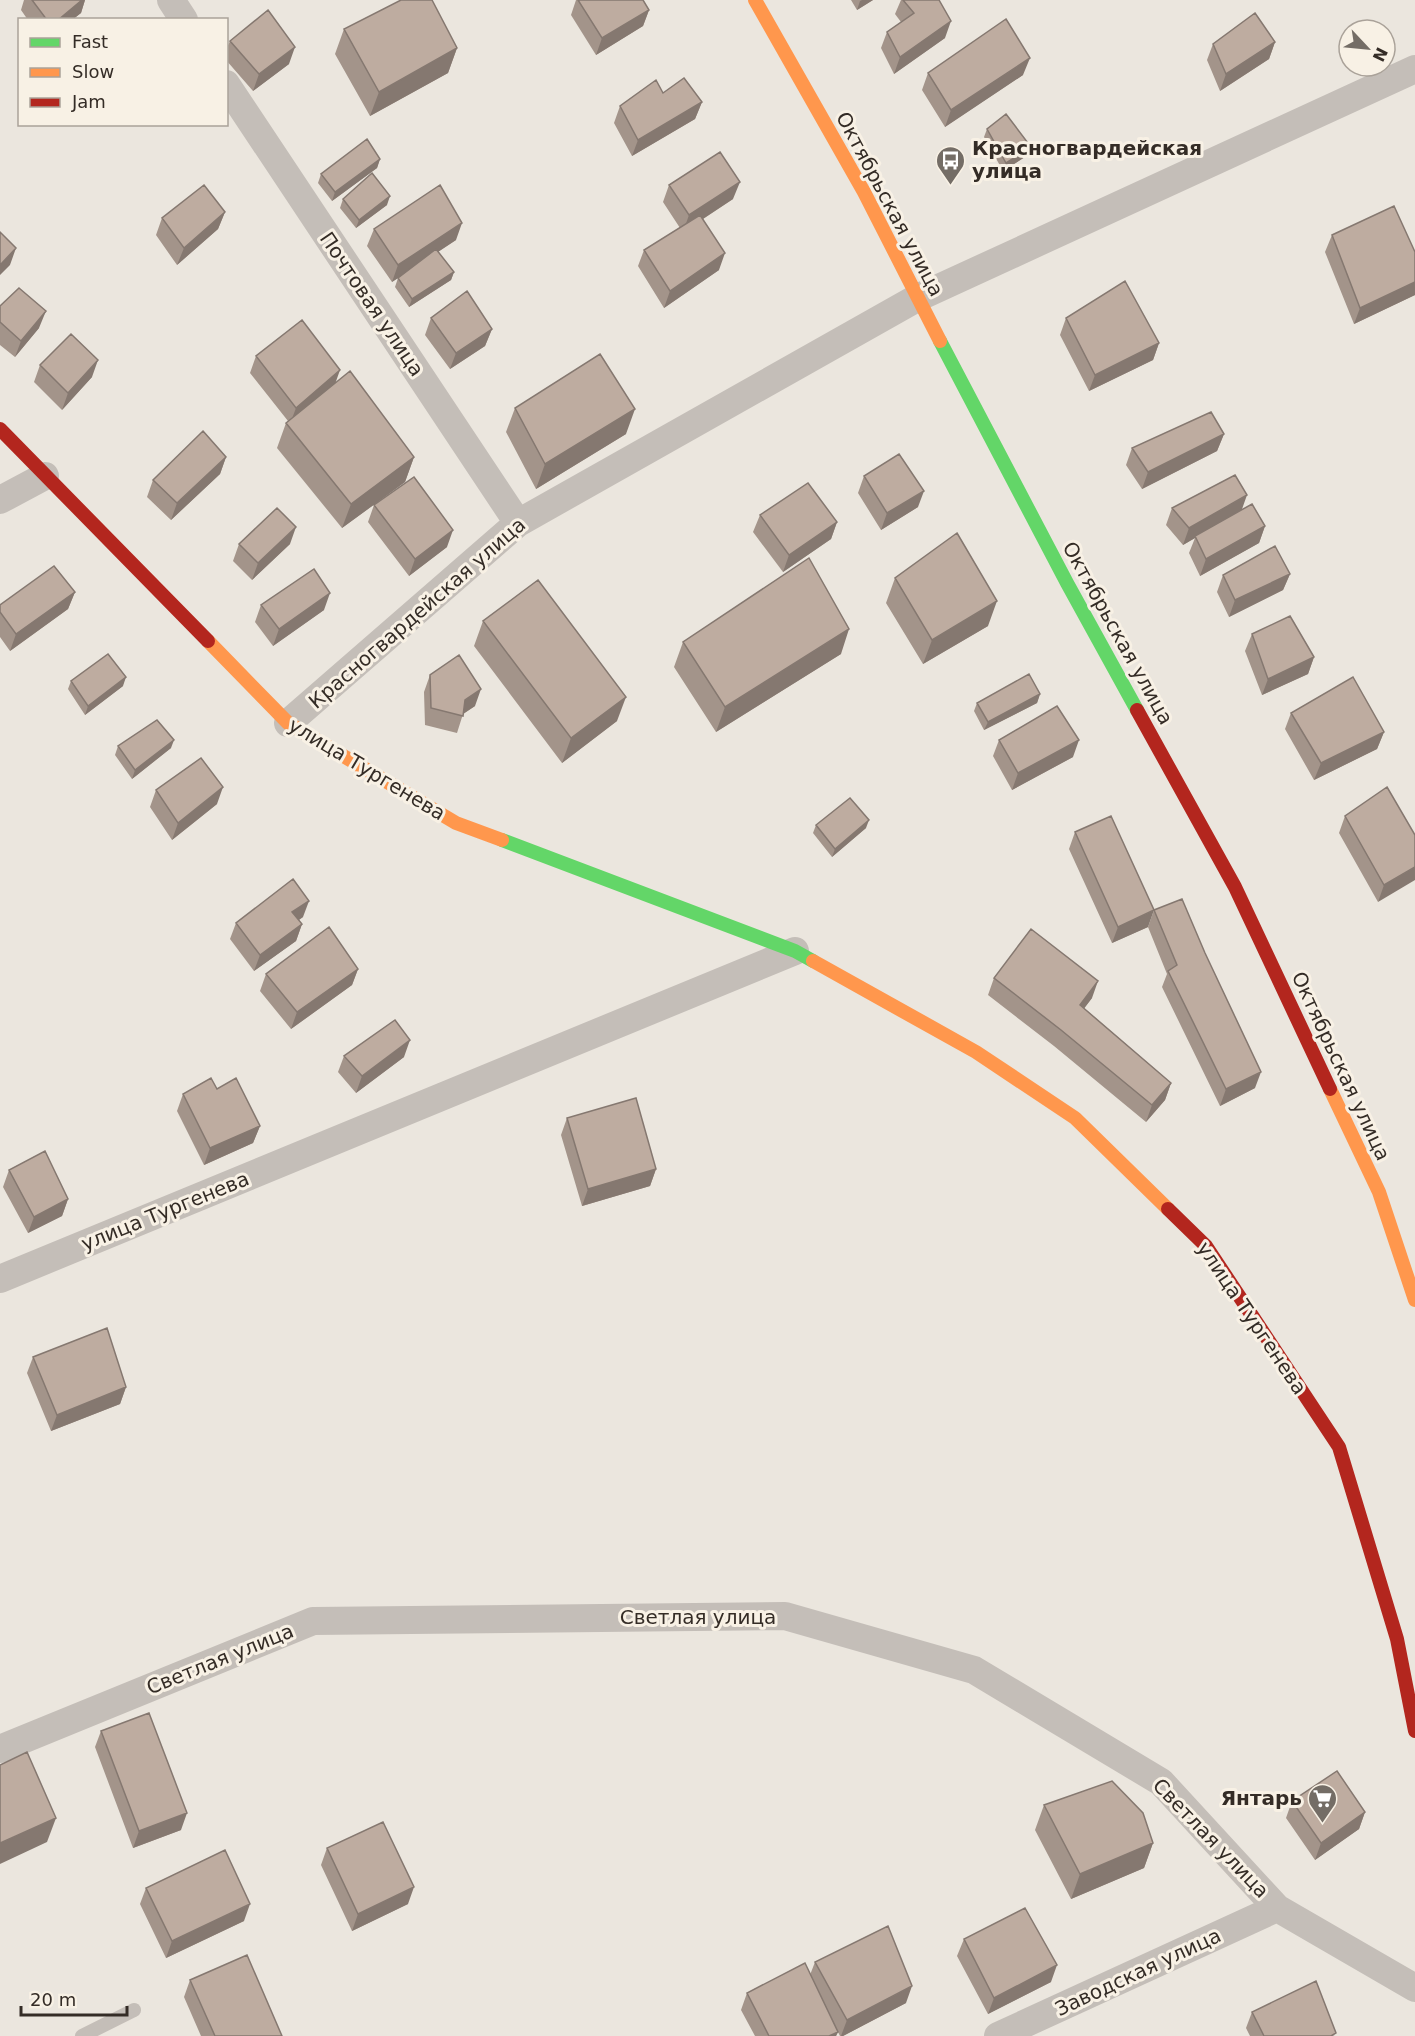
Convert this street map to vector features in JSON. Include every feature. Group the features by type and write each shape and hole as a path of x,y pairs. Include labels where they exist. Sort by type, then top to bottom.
{"main road":[{"name":"Октябрьская улица","path":"755,0 864,192 1067,583 1235,887 1379,1192 1415,1300"},
{"name":"улица Тургенева","path":"0,429 288,723 456,823 795,951 976,1052 1075,1118 1206,1246 1338,1447 1397,1639 1415,1731"}],"street":[{"path":"171,0 182,18"},
{"name":"Красногвардейская улица","path":"288,723 518,523 918,298 1415,69"},
{"name":"Почтовая улица","path":"228,87 518,523"},
{"path":"0,500 45,476"},
{"name":"улица Тургенева","path":"0,1279 795,951"},
{"name":"Светлая улица","path":"0,1749 313,1621 784,1616 974,1670 1161,1782 1277,1908 1415,1988"},
{"name":"Заводская улица","path":"998,2036 1277,1908"}],"lane":[{"path":"82,2036 134,2010"}],"building":[{"path":"32,0 82,0 60,18 46,18"},
{"path":"401,0 432,0 457,48 379,92 344,29"},
{"path":"578,0 643,0 649,10 602,38"},
{"path":"903,0 939,0 951,21 900,57 887,32 914,13"},
{"path":"268,10 295,47 259,74 230,41"},
{"path":"1255,13 1275,42 1226,74 1213,44"},
{"path":"1006,19 1030,58 951,110 928,73"},
{"path":"684,78 702,102 638,140 620,106 656,80 663,93"},
{"path":"1006,114 1031,147 1006,163 987,129"},
{"path":"367,139 380,159 335,192 321,174"},
{"path":"720,152 740,182 689,215 669,185"},
{"path":"372,173 390,196 359,220 343,199"},
{"path":"204,185 225,212 184,248 162,218"},
{"path":"440,185 462,223 398,265 374,229"},
{"path":"1394,206 1415,252 1415,282 1360,308 1332,235"},
{"path":"700,215 725,253 670,291 644,250"},
{"path":"0,232 16,248 0,265"},
{"path":"436,249 454,272 412,299 398,278"},
{"path":"1125,281 1159,343 1095,375 1066,318"},
{"path":"19,288 46,311 21,341 0,322 0,306"},
{"path":"467,291 492,329 456,353 431,318"},
{"path":"302,320 340,370 296,408 256,356"},
{"path":"71,334 98,360 68,393 40,365"},
{"path":"600,354 635,409 545,464 515,408"},
{"path":"350,371 414,457 351,504 286,423"},
{"path":"1211,412 1224,434 1148,472 1132,448"},
{"path":"203,431 226,457 177,503 153,480"},
{"path":"899,454 924,491 887,513 864,476"},
{"path":"1235,475 1247,495 1189,528 1172,508"},
{"path":"414,477 453,530 415,559 374,505"},
{"path":"808,483 837,522 789,555 760,515"},
{"path":"1252,504 1265,526 1206,559 1195,536"},
{"path":"277,508 296,527 258,563 239,544"},
{"path":"957,533 997,601 932,640 895,578"},
{"path":"1275,546 1290,574 1235,600 1223,575"},
{"path":"809,558 849,629 725,707 683,642"},
{"path":"54,566 75,592 16,634 0,612 0,605"},
{"path":"314,569 330,593 279,629 261,605"},
{"path":"538,580 626,697 571,738 483,621"},
{"path":"1290,616 1314,657 1268,679 1252,634"},
{"path":"108,654 126,677 88,706 71,681"},
{"path":"459,655 481,689 465,700 463,716 431,708 430,675"},
{"path":"1029,674 1040,694 988,722 977,703"},
{"path":"1353,677 1384,732 1321,763 1291,713"},
{"path":"1057,706 1079,740 1018,773 999,740"},
{"path":"157,720 174,740 135,770 118,746"},
{"path":"201,758 223,787 178,823 156,790"},
{"path":"1387,787 1415,835 1415,867 1384,885 1345,816"},
{"path":"850,798 869,820 835,849 816,825"},
{"path":"1111,816 1154,910 1118,927 1075,832"},
{"path":"293,879 309,901 292,912 302,924 260,955 236,923"},
{"path":"1182,899 1261,1072 1226,1089 1168,971 1177,965 1154,910"},
{"path":"329,927 358,969 297,1012 266,974"},
{"path":"1031,929 1098,981 1080,1005 1171,1083 1152,1105 994,978"},
{"path":"395,1020 410,1040 362,1076 344,1056"},
{"path":"211,1078 217,1089 236,1078 260,1126 210,1148 183,1094"},
{"path":"636,1098 656,1169 588,1189 567,1118"},
{"path":"45,1151 68,1199 34,1217 9,1170"},
{"path":"107,1328 126,1387 57,1415 33,1357"},
{"path":"149,1713 187,1813 139,1831 101,1731"},
{"path":"27,1752 56,1818 0,1843 0,1765"},
{"path":"1337,1771 1365,1812 1321,1843 1292,1801"},
{"path":"1112,1781 1143,1813 1153,1843 1080,1874 1044,1805"},
{"path":"383,1822 414,1887 358,1914 327,1848"},
{"path":"225,1850 250,1904 172,1941 146,1888"},
{"path":"1025,1908 1057,1965 994,1998 964,1939"},
{"path":"888,1926 912,1986 847,2020 815,1962"},
{"path":"247,1955 282,2036 215,2036 190,1980"},
{"path":"805,1963 838,2032 829,2036 769,2036 747,1993"},
{"path":"1316,1981 1336,2033 1331,2036 1264,2036 1252,2012"}],"traffic: fast":[{"path":"940,341 1067,583 1137,710"},
{"path":"502,840 795,951 813,961"}],"traffic: slow":[{"path":"755,0 864,192 940,341"},
{"path":"208,641 288,723 456,823 502,840"},
{"path":"813,961 976,1052 1075,1118 1168,1209"},
{"path":"1330,1089 1379,1192 1415,1300"}],"traffic: jam":[{"path":"0,429 208,641"},
{"path":"1137,710 1235,887 1330,1089"},
{"path":"1168,1209 1206,1246 1339,1447 1397,1639 1415,1731"}],"place":[{"name":"Красногвардейская улица","path":"951,186"},
{"name":"Янтарь","path":"1323,1824"}]}
